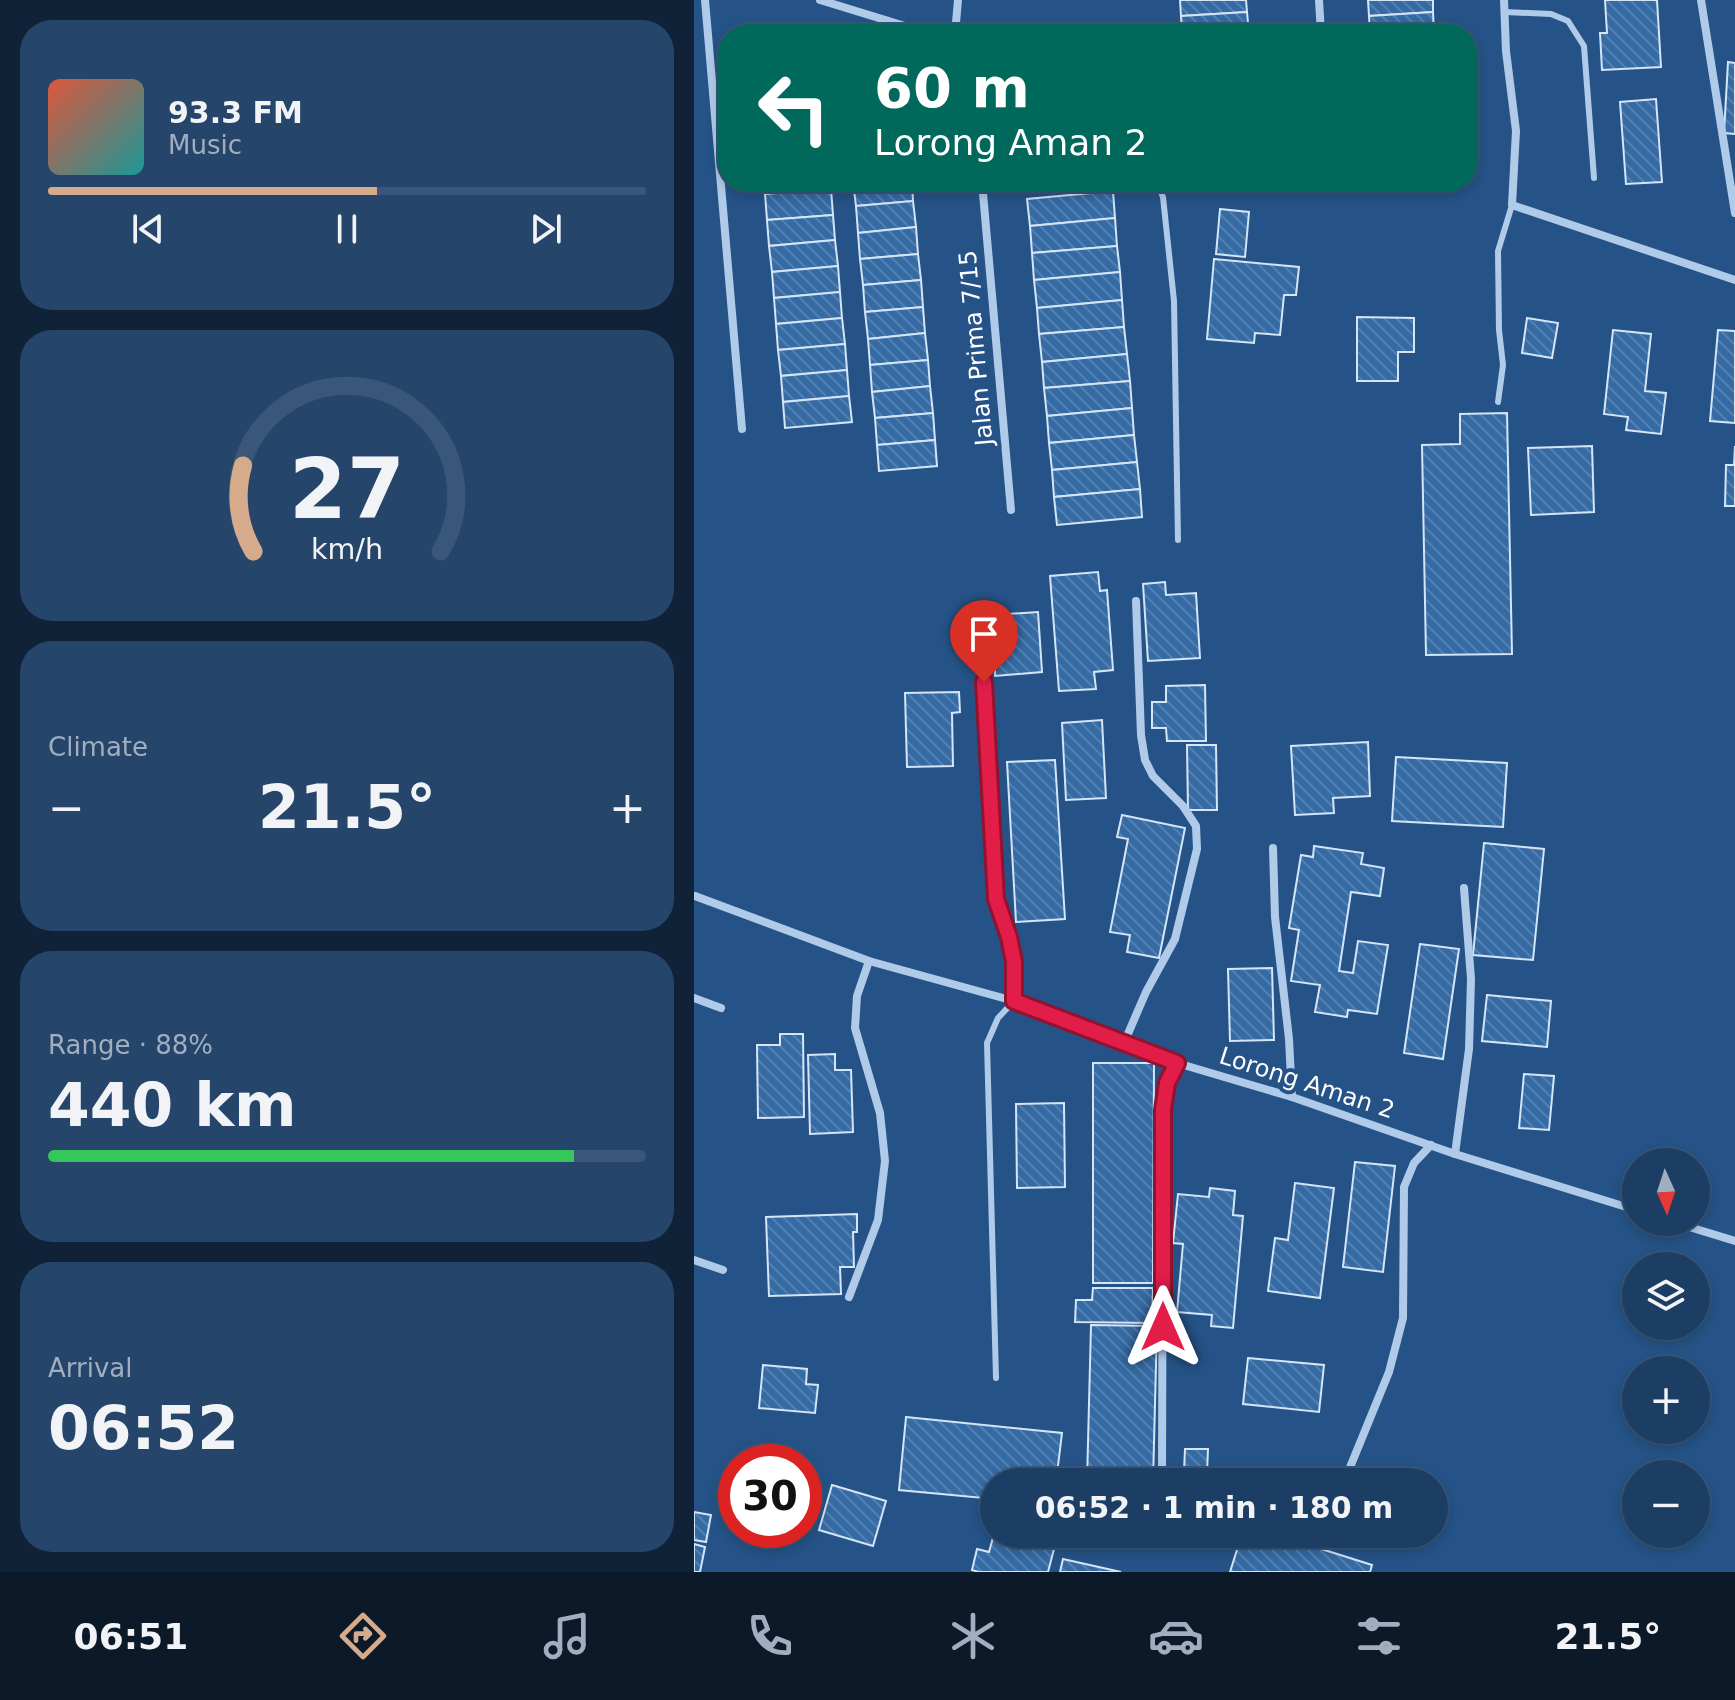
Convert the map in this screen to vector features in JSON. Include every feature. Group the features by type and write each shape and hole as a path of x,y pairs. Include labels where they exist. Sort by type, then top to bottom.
{"street":[{"path":"705,0 718,151"},
{"path":"820,0 898,24"},
{"path":"956,24 958,0"},
{"path":"1319,0 1320,24"},
{"path":"1504,0 1506,51 1516,131 1512,205 1735,280"},
{"path":"1701,0 1735,213"},
{"path":"722,192 742,429"},
{"name":"Jalan Prima 7/15","path":"983,192 1011,510"},
{"path":"1124,1043 1146,992 1175,939 1197,849 1196,826 1183,806 1153,776 1145,760 1141,735 1136,601"},
{"path":"983,651 996,899 1014,962 1014,1001"},
{"path":"1273,848 1275,917 1289,1039 1292,1097"},
{"path":"1455,1154 1469,1049 1471,979 1464,888"},
{"name":"Lorong Aman 2","path":"695,896 869,961 1014,1001 1177,1063 1292,1097 1455,1154 1622,1206"},
{"path":"849,1297 878,1220 885,1161 880,1113 855,1028 857,996 869,961"},
{"path":"694,998 721,1008"},
{"path":"1162,1468 1163,1110 1167,1083 1177,1063"},
{"path":"1350,1468 1389,1372 1403,1318 1404,1187 1414,1163 1431,1145"},
{"path":"1710,1233 1735,1241"},
{"path":"694,1260 723,1270"}],"lane":[{"path":"1505,12 1551,14 1568,21 1584,46 1594,178"},
{"path":"1161,192 1174,301 1178,540"},
{"path":"1498,402 1503,365 1499,330 1498,251 1512,205"},
{"path":"996,1378 987,1043 998,1018 1014,1001"}],"building":[{"path":"1180,0 1246,0 1247,12 1181,16"},
{"path":"1368,0 1433,0 1433,12 1369,16"},
{"path":"1605,0 1657,0 1661,67 1602,70 1600,33 1607,33"},
{"path":"1247,12 1248,24 1181,24 1181,16"},
{"path":"1433,12 1434,24 1369,24 1369,16"},
{"path":"1728,62 1735,63 1735,134 1724,133"},
{"path":"1656,99 1662,182 1626,184 1620,102"},
{"path":"831,192 833,215 767,220 765,194"},
{"path":"854,192 913,192 913,201 856,206"},
{"path":"1113,192 1115,218 1030,226 1027,199"},
{"path":"913,201 916,227 858,233 856,206"},
{"path":"1220,209 1249,212 1245,257 1216,254"},
{"path":"833,215 835,240 769,246 767,220"},
{"path":"1115,218 1117,246 1032,253 1030,226"},
{"path":"916,227 918,254 860,259 858,233"},
{"path":"835,240 838,266 772,272 769,246"},
{"path":"1117,246 1120,272 1034,280 1032,253"},
{"path":"918,254 921,280 863,285 860,259"},
{"path":"1214,259 1299,267 1296,295 1284,295 1280,335 1255,333 1254,343 1207,339"},
{"path":"838,266 840,292 774,298 772,272"},
{"path":"1120,272 1122,300 1037,308 1034,280"},
{"path":"921,280 923,307 865,312 863,285"},
{"path":"840,292 842,318 776,324 774,298"},
{"path":"1122,300 1124,327 1039,334 1037,308"},
{"path":"923,307 925,333 868,339 865,312"},
{"path":"1357,317 1414,318 1414,352 1398,352 1398,381 1357,381"},
{"path":"842,318 845,344 778,350 776,324"},
{"path":"1527,318 1558,323 1552,358 1522,353"},
{"path":"1124,327 1127,354 1042,362 1039,334"},
{"path":"1613,330 1651,334 1645,391 1666,393 1661,434 1626,430 1628,417 1604,414"},
{"path":"1718,330 1735,331 1735,423 1710,421"},
{"path":"925,333 928,360 870,365 868,339"},
{"path":"845,344 847,370 781,376 778,350"},
{"path":"1127,354 1130,381 1044,388 1042,362"},
{"path":"928,360 930,386 872,392 870,365"},
{"path":"847,370 849,396 783,402 781,376"},
{"path":"1130,381 1132,408 1047,416 1044,388"},
{"path":"930,386 933,413 875,418 872,392"},
{"path":"849,396 852,422 785,428 783,402"},
{"path":"1132,408 1134,435 1049,443 1047,416"},
{"path":"933,413 935,440 877,445 875,418"},
{"path":"1507,413 1512,654 1426,655 1422,445 1460,444 1460,414"},
{"path":"1134,435 1137,462 1052,470 1049,443"},
{"path":"935,440 937,466 879,471 877,445"},
{"path":"1592,446 1594,512 1531,515 1528,448"},
{"path":"1735,446 1735,506 1725,506 1726,465 1734,465"},
{"path":"1137,462 1140,489 1054,497 1052,470"},
{"path":"1140,489 1142,517 1057,525 1054,497"},
{"path":"1098,572 1100,591 1107,590 1113,670 1094,672 1096,689 1059,691 1050,576"},
{"path":"1165,582 1166,595 1196,593 1200,658 1148,661 1143,584"},
{"path":"1038,612 1042,672 995,676 995,661 979,663 976,632 992,631 991,615"},
{"path":"1205,685 1206,741 1167,741 1166,728 1152,728 1152,702 1166,702 1166,686"},
{"path":"959,692 960,712 952,713 953,766 907,767 905,693"},
{"path":"1102,720 1106,798 1066,800 1062,723"},
{"path":"1368,742 1370,796 1333,798 1334,813 1295,815 1291,746"},
{"path":"1187,745 1216,745 1217,810 1188,810"},
{"path":"1396,757 1507,763 1503,827 1392,821"},
{"path":"1055,760 1065,919 1016,922 1007,762"},
{"path":"1122,815 1185,828 1159,958 1127,952 1130,935 1110,932 1128,839 1117,837"},
{"path":"1484,843 1544,849 1533,960 1473,955"},
{"path":"1314,846 1363,853 1361,864 1384,868 1380,896 1351,892 1339,971 1353,973 1358,941 1388,945 1377,1014 1348,1010 1347,1017 1315,1012 1320,985 1291,981 1299,930 1289,928 1301,855 1313,857"},
{"path":"1420,944 1459,949 1443,1059 1404,1053"},
{"path":"1272,968 1274,1040 1230,1041 1228,969"},
{"path":"1487,995 1551,1001 1547,1047 1482,1041"},
{"path":"780,1034 803,1034 804,1117 758,1118 757,1045 780,1045"},
{"path":"835,1054 835,1070 851,1070 853,1132 810,1134 808,1055"},
{"path":"1093,1063 1154,1063 1153,1283 1093,1283"},
{"path":"1524,1074 1554,1076 1549,1130 1519,1128"},
{"path":"1064,1103 1065,1187 1017,1188 1016,1104"},
{"path":"1355,1162 1395,1166 1383,1272 1343,1267"},
{"path":"1295,1183 1334,1188 1320,1298 1268,1291 1275,1238 1288,1240"},
{"path":"1210,1188 1235,1191 1233,1215 1243,1216 1233,1328 1211,1326 1212,1315 1177,1312 1183,1244 1173,1243 1178,1194 1209,1197"},
{"path":"857,1214 857,1232 853,1232 854,1267 840,1267 841,1294 769,1296 766,1217"},
{"path":"1093,1288 1153,1288 1152,1323 1075,1322 1076,1300 1092,1300"},
{"path":"1091,1325 1157,1326 1153,1468 1087,1468"},
{"path":"1248,1358 1324,1365 1319,1412 1243,1404"},
{"path":"763,1365 807,1369 806,1384 818,1385 815,1413 759,1408"},
{"path":"906,1417 1062,1433 1058,1468 980,1468 980,1498 899,1490"},
{"path":"1185,1449 1208,1449 1207,1468 1184,1468"},
{"path":"832,1485 886,1501 873,1546 822,1531 822,1520"},
{"path":"694,1512 711,1515 706,1542 694,1540"},
{"path":"694,1544 705,1547 700,1572 694,1572"},
{"path":"990,1548 1054,1549 1048,1572 972,1570 977,1549 989,1552"},
{"path":"1238,1548 1318,1548 1372,1565 1370,1572 1230,1572"},
{"path":"1063,1559 1121,1572 1060,1572"}],"route":[{"path":"984,682 996,899 1014,962 1014,1001 1177,1063 1167,1083 1163,1110 1163,1327"}]}
